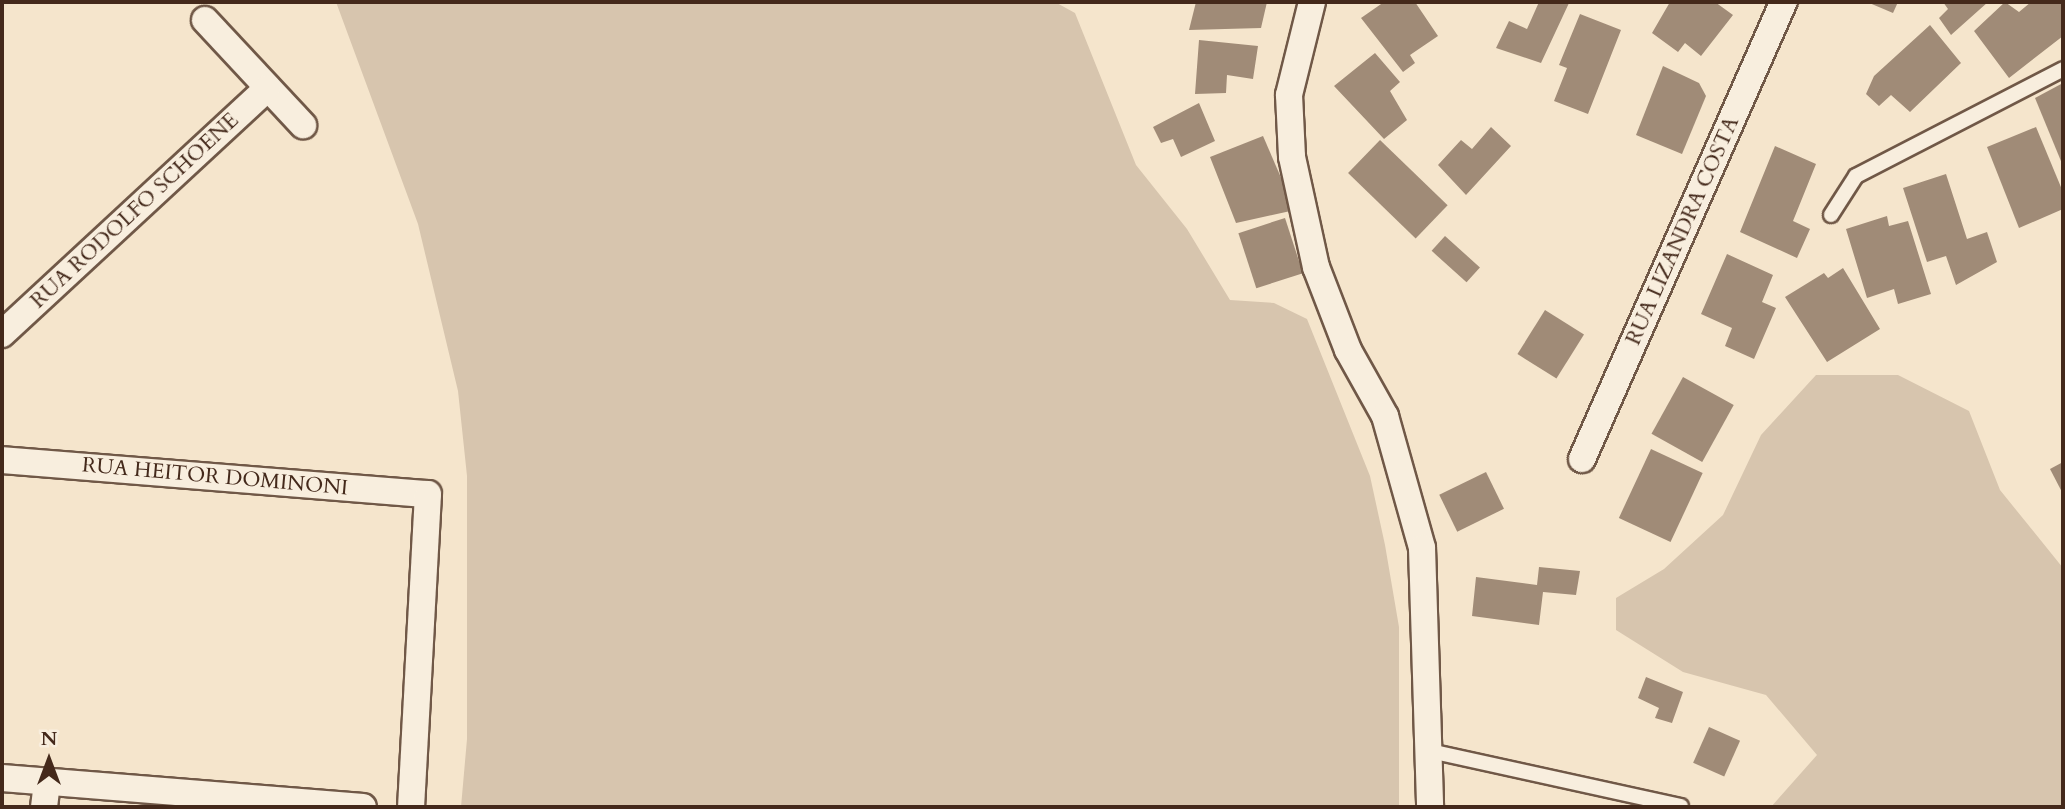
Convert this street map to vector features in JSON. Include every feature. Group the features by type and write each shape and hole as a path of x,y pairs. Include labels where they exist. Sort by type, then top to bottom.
{"street":[{"path":"1312,2 1289,96 1292,157 1316,267 1348,350 1385,416 1415,517 1427,604 1430,807"},
{"name":"RUA LIZANDRA COSTA","path":"1582,459 1783,2"},
{"path":"205,20 303,125"},
{"name":"RUA RODOLFO SCHOENE","path":"2,334 268,88"},
{"name":"RUA HEITOR DOMINONI","path":"2,460 428,494 411,807"},
{"path":"2,778 46,794 363,807"}],"lane":[{"path":"1831,215 1856,176 2063,69"},
{"path":"1430,751 1681,806"}],"shaded area":[{"path":"336,2 1055,2 1075,13 1136,165 1187,229 1230,300 1274,303 1307,319 1370,476 1385,545 1399,627 1399,807 461,807 467,739 467,476 458,391 418,224"},
{"path":"1816,375 1898,375 1969,411 2000,490 2063,568 2063,807 1771,807 1817,755 1766,695 1683,672 1616,630 1616,598 1664,569 1723,515 1761,435"}],"building":[{"path":"1196,2 1267,2 1261,28 1189,30"},
{"path":"1384,2 1415,2 1438,36 1410,55 1415,63 1403,72 1361,18"},
{"path":"1539,2 1569,3 1541,63 1496,48 1509,21 1527,29"},
{"path":"1670,2 1715,2 1733,15 1701,56 1685,43 1678,52 1652,33"},
{"path":"1867,2 1898,2 1893,13"},
{"path":"1943,2 1988,2 1951,35 1939,18 1948,9"},
{"path":"2005,2 2019,12 2031,2 2063,2 2063,36 2009,78 1974,31"},
{"path":"1580,14 1621,30 1588,114 1554,101 1567,68 1559,65"},
{"path":"1930,25 1961,63 1910,112 1891,95 1879,106 1866,94 1874,76"},
{"path":"1199,40 1258,46 1253,79 1227,75 1226,93 1195,94"},
{"path":"1375,53 1400,82 1390,91 1407,120 1384,139 1334,86"},
{"path":"1663,66 1699,83 1706,96 1682,154 1636,135"},
{"path":"2063,83 2063,166 2035,98"},
{"path":"1199,103 1215,141 1181,157 1173,139 1161,143 1153,127"},
{"path":"1491,127 1511,146 1466,195 1438,165 1461,140 1472,149"},
{"path":"2036,127 2063,192 2063,209 2019,228 1987,147"},
{"path":"1263,136 1295,210 1236,223 1210,157"},
{"path":"1380,140 1448,205 1416,238 1348,173"},
{"path":"1775,146 1816,164 1793,221 1810,229 1797,258 1740,232"},
{"path":"1946,174 1967,239 1987,232 1997,262 1956,285 1946,256 1927,262 1903,188"},
{"path":"1887,216 1889,226 1908,221 1931,294 1898,304 1894,289 1867,298 1846,229"},
{"path":"1285,218 1303,273 1256,288 1238,233"},
{"path":"1445,236 1480,267 1467,282 1432,251"},
{"path":"1727,254 1773,275 1762,302 1776,308 1754,359 1725,346 1732,328 1701,314"},
{"path":"1843,268 1880,329 1827,362 1785,297 1824,273 1828,278"},
{"path":"1545,310 1584,334 1556,378 1517,354"},
{"path":"1683,377 1734,405 1702,462 1651,434"},
{"path":"1651,449 1703,473 1671,542 1619,518"},
{"path":"2063,462 2063,494 2050,469"},
{"path":"1486,472 1504,509 1457,532 1439,495"},
{"path":"1539,567 1580,571 1576,595 1543,592 1539,625 1472,616 1476,577 1537,585"},
{"path":"1646,677 1683,692 1672,723 1655,718 1659,708 1638,698"},
{"path":"1709,727 1740,741 1724,776 1693,763"}]}
